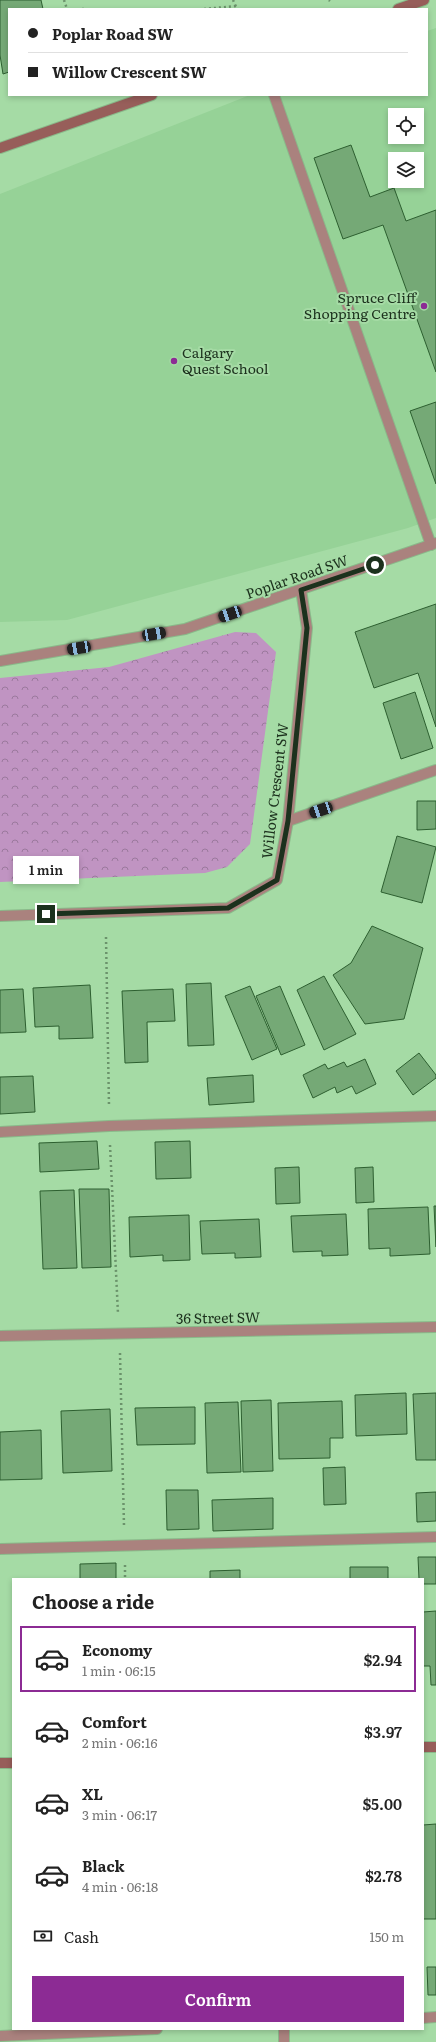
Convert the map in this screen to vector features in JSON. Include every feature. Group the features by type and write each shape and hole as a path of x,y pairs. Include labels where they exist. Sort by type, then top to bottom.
{"street":[{"path":"401,8 424,0"},
{"path":"1,145 149,96"},
{"path":"274,96 433,544"},
{"name":"Poplar Road SW","path":"0,661 184,629 433,544"},
{"name":"Willow Crescent SW","path":"0,916 228,908 277,880 288,821 307,628 301,590"},
{"path":"288,821 436,770"},
{"path":"0,1132 109,1126 436,1116"},
{"name":"36 Street SW","path":"0,1336 120,1335 436,1327"},
{"path":"0,1549 436,1537"},
{"path":"424,1747 436,1747"},
{"path":"0,1763 12,1763"},
{"path":"424,2018 436,2017"},
{"path":"0,2036 135,2030"},
{"path":"284,2030 284,2042"}],"path":[{"path":"220,8 236,7 233,0"},
{"path":"106,937 109,1126 120,1335 125,1578"}],"shaded area":[{"name":"Calgary Quest School","path":"436,28 436,518 408,528 67,620 0,622 0,194 247,96 428,96 428,31"}],"green space":[{"path":"235,632 256,633 276,652 250,844 227,867 205,873 0,882 0,678 109,667"}],"building":[{"path":"0,0 41,0 43,8 8,8 8,72 3,74 0,55"},
{"name":"Spruce Cliff Shopping Centre","path":"351,145 370,197 394,188 406,221 436,210 436,372 383,225 343,239 314,158"},
{"path":"436,402 436,484 410,411"},
{"path":"436,604 436,727 418,673 374,688 355,632"},
{"path":"415,692 433,748 401,759 383,703"},
{"path":"417,801 436,801 436,829 417,830"},
{"path":"397,836 436,847 422,903 381,892"},
{"path":"372,926 423,948 404,1019 365,1024 333,975 351,963"},
{"path":"324,976 356,1034 324,1050 297,990"},
{"path":"211,983 214,1045 188,1046 186,984"},
{"path":"90,985 93,1038 59,1039 59,1026 35,1027 33,988"},
{"path":"250,986 277,1049 252,1060 225,996"},
{"path":"280,986 305,1045 281,1055 256,996"},
{"path":"23,989 26,1032 0,1033 0,990"},
{"path":"173,989 175,1021 147,1022 148,1062 125,1063 122,991"},
{"path":"419,1053 436,1075 436,1078 413,1095 396,1071"},
{"path":"365,1059 376,1084 356,1094 352,1086 337,1093 335,1087 313,1098 303,1075 325,1064 328,1069 344,1062 347,1067"},
{"path":"253,1075 254,1102 209,1105 207,1078"},
{"path":"33,1076 35,1112 0,1114 0,1077"},
{"path":"97,1141 99,1169 40,1172 39,1143"},
{"path":"190,1141 191,1178 156,1179 155,1142"},
{"path":"299,1167 300,1203 276,1204 275,1168"},
{"path":"373,1167 374,1202 356,1203 355,1168"},
{"path":"79,1189 109,1189 111,1267 82,1268"},
{"path":"74,1190 77,1268 43,1269 40,1191"},
{"path":"434,1206 436,1206 436,1247"},
{"path":"428,1207 430,1254 390,1256 390,1248 369,1249 368,1209"},
{"path":"346,1214 348,1255 322,1256 322,1251 293,1252 291,1216"},
{"path":"189,1215 190,1260 163,1261 163,1255 130,1257 129,1217"},
{"path":"259,1219 261,1257 235,1258 235,1253 202,1254 200,1221"},
{"path":"406,1393 407,1434 356,1436 355,1395"},
{"path":"436,1393 436,1460 416,1460 413,1394"},
{"path":"271,1400 273,1471 243,1472 241,1401"},
{"path":"342,1401 343,1438 330,1438 330,1458 279,1459 278,1403"},
{"path":"238,1402 241,1472 207,1473 205,1403"},
{"path":"195,1407 195,1444 137,1445 135,1408"},
{"path":"110,1409 112,1471 63,1473 61,1411"},
{"path":"41,1430 42,1479 0,1480 0,1432"},
{"path":"345,1467 346,1504 324,1505 323,1468"},
{"path":"166,1490 198,1490 199,1529 167,1530"},
{"path":"436,1492 436,1521 417,1522 416,1493"},
{"path":"273,1498 273,1529 213,1531 212,1500"},
{"path":"418,1557 436,1557 436,1584 424,1584 424,1578 419,1578"},
{"path":"116,1563 116,1578 80,1578 80,1564"},
{"path":"350,1567 388,1567 388,1578 350,1578"},
{"path":"240,1570 240,1578 210,1578 210,1571"},
{"path":"436,1611 436,1685 431,1685 430,1666 424,1666 424,1612"},
{"path":"436,1824 436,1919 424,1919 424,1825"},
{"path":"427,1967 436,1967 436,1995 428,1995"}],"place":[{"name":"Spruce Cliff Shopping Centre","path":"424,306"},
{"name":"Calgary Quest School","path":"174,361"}],"route":[{"path":"46,914 228,908 277,880 288,821 307,628 301,590 375,565"}]}
